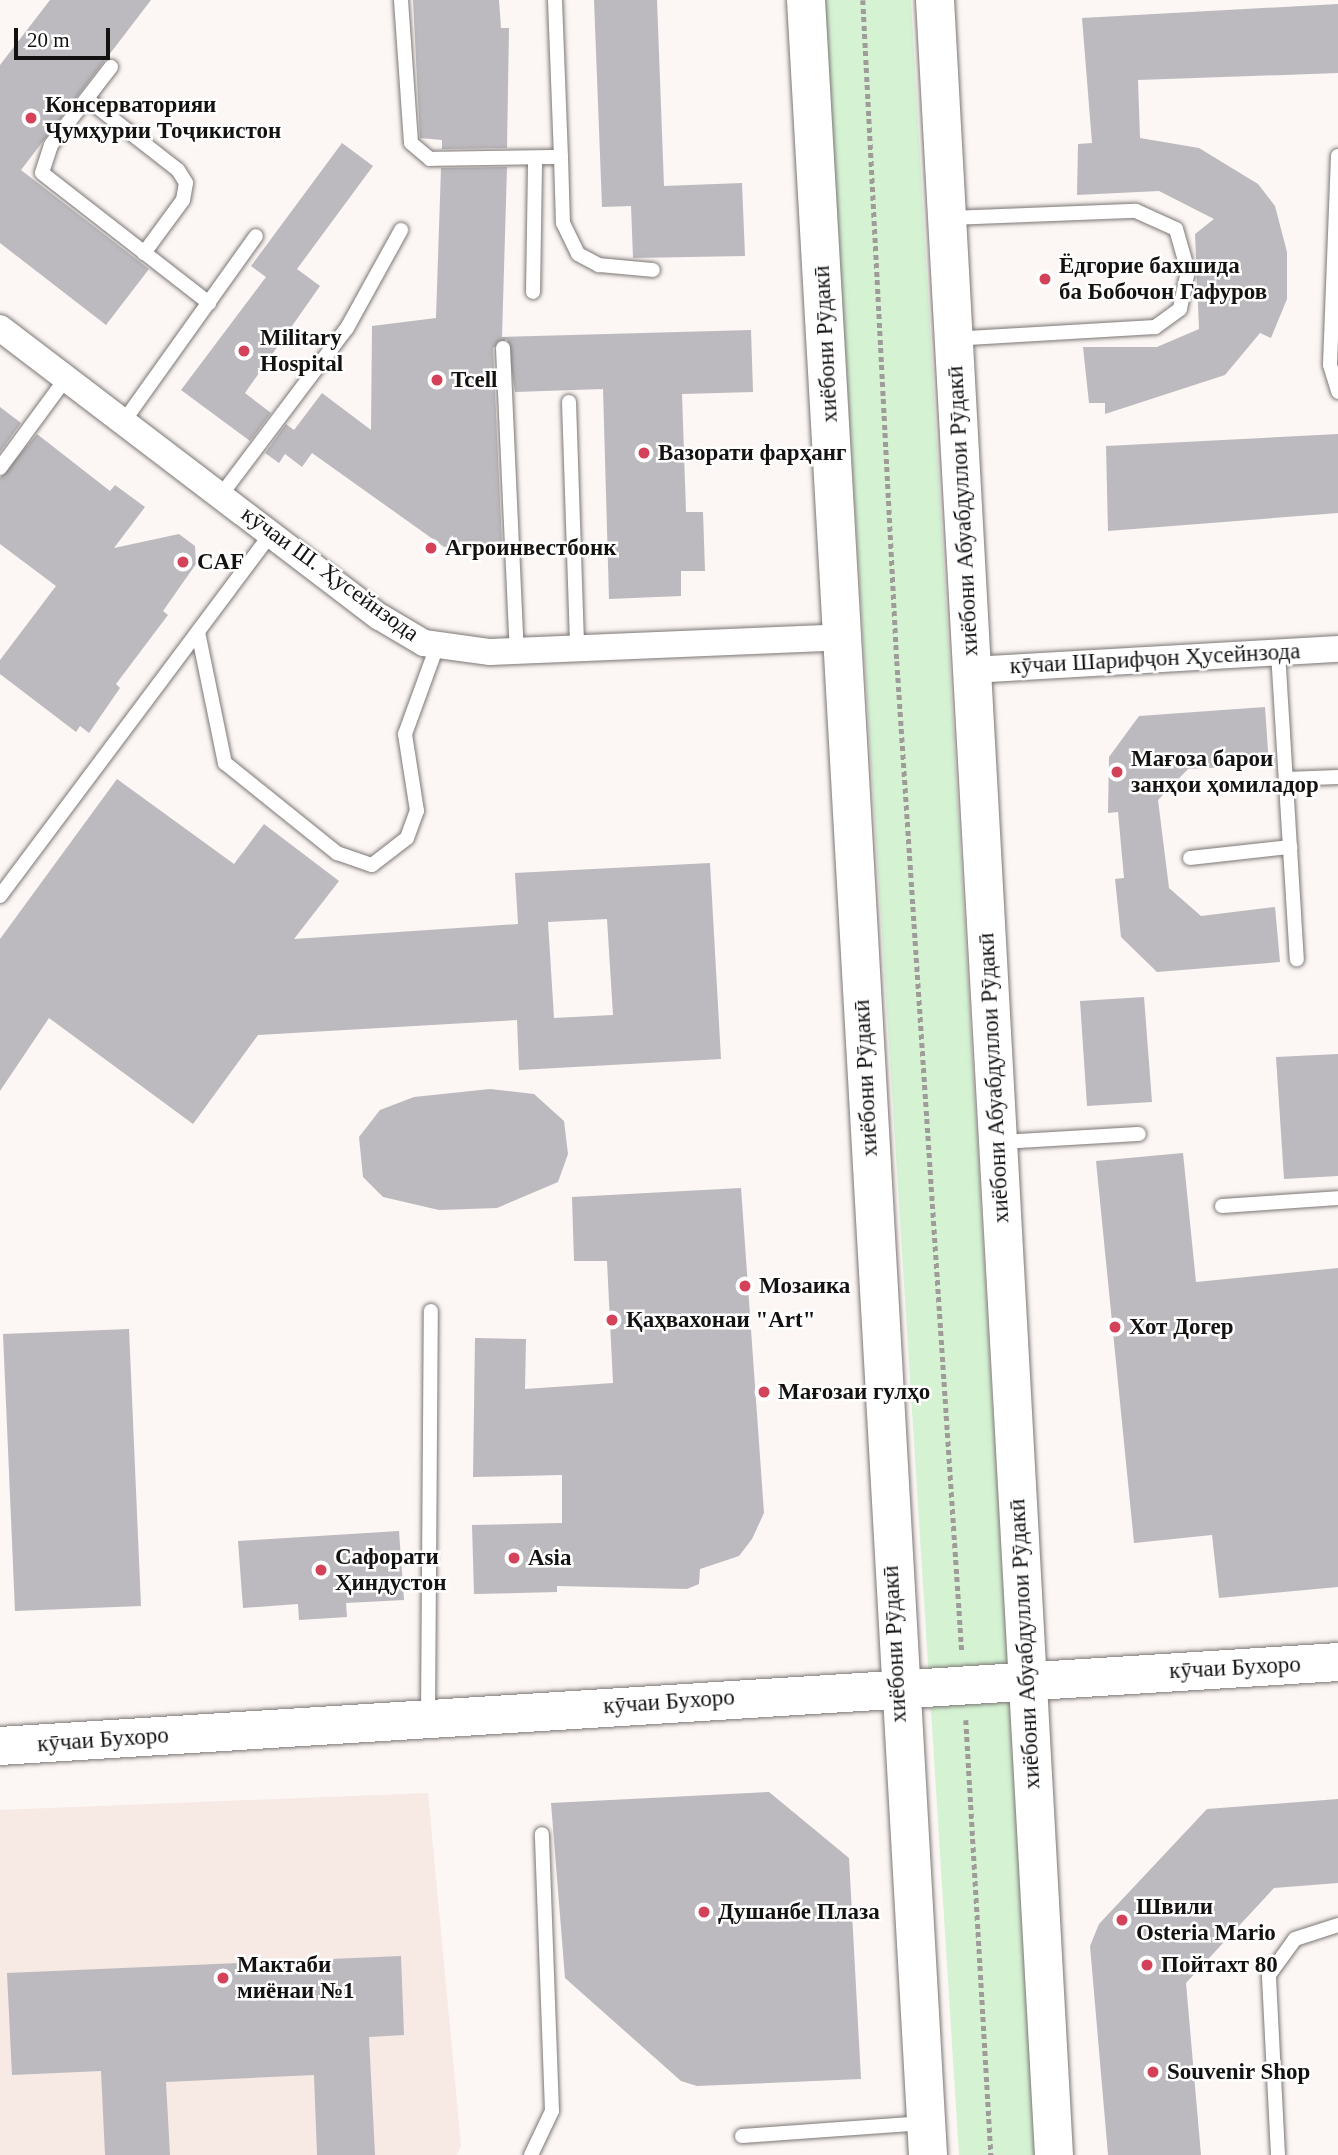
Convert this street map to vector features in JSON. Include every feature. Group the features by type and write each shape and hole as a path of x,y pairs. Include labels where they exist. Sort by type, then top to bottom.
{"main road":[{"name":"хиёбони Рӯдакӣ","path":"806,0 843,637 897,1688 928,2139"},
{"name":"хиёбони Абуабдуллои Рӯдакӣ","path":"935,0 1054,2155"},
{"name":"кӯчаи Бухоро","path":"0,1746 1338,1662"}],"street":[{"name":"кӯчаи Ш. Ҳусейнзода","path":"0,328 380,617 437,646 517,651 843,637"},
{"name":"кӯчаи Шарифҷон Ҳусейнзода","path":"972,670 1338,649"}],"lane":[{"path":"401,0 414,151 430,159 561,157"},
{"path":"555,0 563,223 578,254 599,265 653,270"},
{"path":"111,67 51,145 43,173 209,303"},
{"path":"87,99 186,183 183,200 144,253"},
{"path":"1338,156 1330,365 1338,392"},
{"path":"533,292 535,158"},
{"path":"947,218 1136,211 1176,229 1188,271 1180,309 1155,327 954,339"},
{"path":"221,495 347,328 401,230"},
{"path":"124,421 256,236"},
{"path":"503,348 517,651"},
{"path":"0,468 66,378"},
{"path":"569,402 577,649"},
{"path":"0,896 272,533"},
{"path":"198,632 225,763 337,853 372,865 407,838 416,811 405,734 437,646"},
{"path":"1278,652 1297,958"},
{"path":"1286,779 1338,776"},
{"path":"1190,858 1290,847"},
{"path":"998,1143 1139,1134"},
{"path":"1222,1206 1338,1198"},
{"path":"428,1718 431,1311"},
{"path":"531,2155 552,2110 542,1834"},
{"path":"1278,2155 1269,1975 1295,1939 1338,1925"},
{"path":"742,2136 928,2139"}],"path":[{"path":"863,0 897,662 964,1684 991,2155"}],"shaded area":[{"name":"Мактаби миёнаи №1","path":"428,1793 461,2146 456,2155 0,2155 0,1810"}],"green space":[{"path":"823,0 911,0 1036,2155 959,2155"}],"building":[{"name":"Консерваторияи Ҷумҳурии Тоҷикистон","path":"50,0 151,0 21,170 149,269 106,325 0,243 0,65"},
{"path":"413,0 499,0 501,28 509,28 507,148 442,149 442,140 420,138"},
{"path":"594,0 657,0 664,186 742,183 745,256 633,258 631,206 602,207"},
{"path":"1338,4 1338,73 1138,80 1140,138 1199,148 1258,184 1275,206 1287,252 1287,299 1271,338 1260,333 1225,375 1105,414 1105,403 1089,403 1083,347 1157,347 1199,329 1195,234 1214,219 1159,191 1077,195 1078,144 1092,143 1082,18"},
{"path":"342,143 373,166 297,269 320,286 245,393 271,413 250,441 181,390 266,277 251,266"},
{"path":"507,167 502,337 751,330 753,392 682,394 686,512 703,512 705,571 681,571 681,596 609,599 603,389 515,392 507,339 493,348 502,544 444,547 312,453 302,467 285,454 279,463 265,453 286,424 294,430 322,393 371,430 372,326 436,318 441,168"},
{"path":"0,407 21,423 0,452"},
{"path":"37,434 110,491 115,485 145,507 114,548 179,534 195,546 196,564 163,611 168,615 116,684 120,688 89,733 80,726 76,732 0,674 0,660 56,586 0,544 0,478"},
{"path":"1338,434 1338,513 1108,531 1106,446"},
{"path":"1265,707 1269,765 1188,769 1158,800 1169,888 1201,916 1275,907 1280,962 1157,972 1121,937 1115,879 1124,878 1118,812 1108,813 1109,757 1139,716"},
{"path":"117,779 234,864 264,824 339,881 294,939 518,924 515,873 710,863 721,1059 519,1070 517,1020 258,1035 193,1124 49,1018 0,1091 0,939","holes":["607,919 613,1015 554,1018 548,922"]},
{"path":"1144,997 1152,1102 1087,1106 1080,1001"},
{"path":"1338,1054 1338,1176 1284,1179 1276,1057"},
{"path":"490,1089 534,1094 564,1121 568,1154 558,1182 497,1208 439,1210 383,1197 363,1177 359,1137 380,1110 414,1097"},
{"path":"1183,1153 1196,1282 1338,1268 1338,1587 1219,1598 1212,1535 1134,1543 1096,1161"},
{"path":"741,1188 764,1513 752,1539 739,1556 700,1569 699,1584 687,1589 557,1586 557,1592 474,1594 472,1525 562,1523 562,1475 473,1477 475,1338 526,1339 525,1389 613,1383 607,1261 574,1261 572,1197"},
{"path":"129,1329 141,1606 15,1611 3,1334"},
{"name":"Сафорати Ҳиндустон","path":"399,1531 404,1600 346,1603 347,1617 299,1620 298,1604 243,1608 238,1541"},
{"name":"Душанбе Плаза","path":"769,1792 849,1858 861,2079 697,2086 681,2081 565,1978 551,1803"},
{"name":"Пойтахт 80","path":"1338,1799 1338,1883 1274,1888 1186,1983 1201,2155 1108,2155 1090,1946 1099,1924 1207,1809"},
{"path":"401,1956 404,2035 369,2037 375,2155 317,2155 314,2075 166,2082 170,2155 105,2155 101,2071 12,2075 7,1973"}],"place":[{"name":"Консерваторияи Ҷумҳурии Тоҷикистон","path":"31,118"},
{"name":"Ёдгорие бахшида ба Бобочон Гафуров","path":"1045,279"},
{"name":"Military Hospital","path":"244,351"},
{"name":"Tcell","path":"437,380"},
{"name":"Вазорати фарҳанг","path":"644,453"},
{"name":"Агроинвестбонк","path":"431,548"},
{"name":"CAF","path":"183,562"},
{"name":"Мағоза барои занҳои ҳомиладор","path":"1117,772"},
{"name":"Мозаика","path":"745,1286"},
{"name":"Қаҳвахонаи \"Art\"","path":"612,1320"},
{"name":"Хот Догер","path":"1115,1327"},
{"name":"Мағозаи гулҳо","path":"764,1392"},
{"name":"Asia","path":"514,1558"},
{"name":"Сафорати Ҳиндустон","path":"321,1570"},
{"name":"Душанбе Плаза","path":"704,1912"},
{"name":"Швили Osteria Mario","path":"1122,1920"},
{"name":"Пойтахт 80","path":"1147,1965"},
{"name":"Мактаби миёнаи №1","path":"223,1978"},
{"name":"Souvenir Shop","path":"1153,2072"}]}
